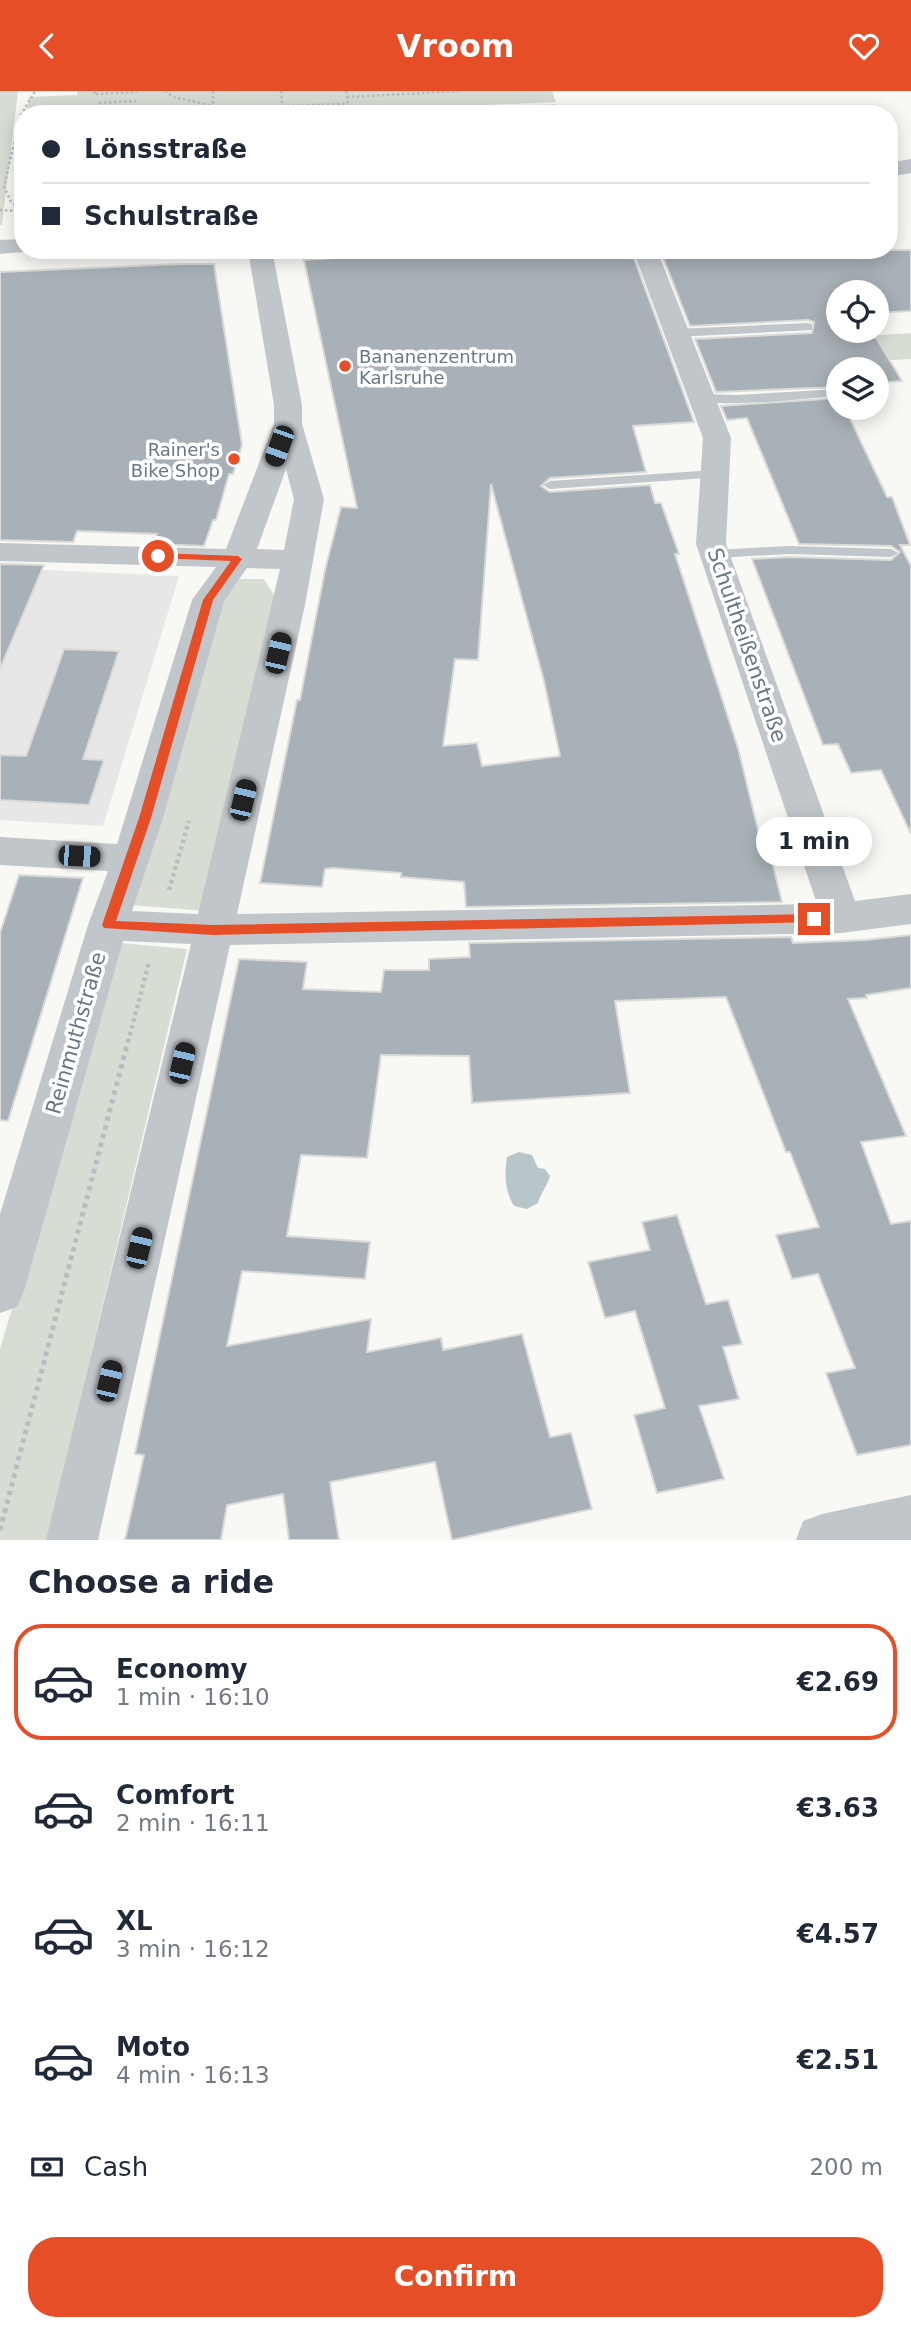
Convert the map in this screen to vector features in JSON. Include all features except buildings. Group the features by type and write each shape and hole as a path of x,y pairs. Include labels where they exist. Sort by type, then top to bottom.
{"street":[{"name":"Reinmuthstraße","path":"72,1540 298,560 309,499 288,424 288,405 261,259"},
{"name":"Schultheißenstraße","path":"648,259 717,437 710,544 841,918"},
{"name":"Reinmuthstraße","path":"0,1291 108,925 145,818 208,600 238,559 288,424"},
{"path":"0,552 298,560"},
{"path":"0,851 131,859"},
{"path":"108,925 213,930 841,918 911,909"},
{"path":"822,1540 911,1521"}],"lane":[{"path":"677,333 808,327"},
{"path":"702,398 738,399 826,393"},
{"path":"550,485 715,474"},
{"path":"714,554 789,550 891,553"}],"path":[{"path":"95,91 94,94 137,91 136,105"},
{"path":"167,92 178,91"},
{"path":"329,105 348,103 346,91"},
{"path":"347,97 460,91"},
{"path":"167,92 200,105"},
{"path":"99,103 137,100"},
{"path":"14,144 4,186 14,204"},
{"path":"0,1530 158,927 192,808"},
{"path":"145,818 237,824"}],"shaded area":[{"path":"0,91 18,91 16,105 14,105 14,124 0,225"},
{"path":"77,91 552,91 556,102 491,105 28,105 29,97 77,95"},
{"path":"911,333 911,359 889,360 889,357 860,357 853,343 889,343 889,334"},
{"path":"0,568 179,576 103,826 0,820"},
{"path":"240,579 264,579 280,605 206,911 130,905 212,602"},
{"path":"120,943 187,949 47,1540 0,1540 0,1349"},
{"path":"519,1152 532,1155 538,1168 545,1169 550,1176 538,1203 527,1209 514,1206 506,1183 507,1157"}],"place":[{"name":"Bananenzentrum Karlsruhe","path":"345,366"},
{"name":"Rainer's Bike Shop","path":"234,459"}],"route":[{"path":"158,556 238,559 208,600 145,818 108,925 213,930 814,919"}]}
